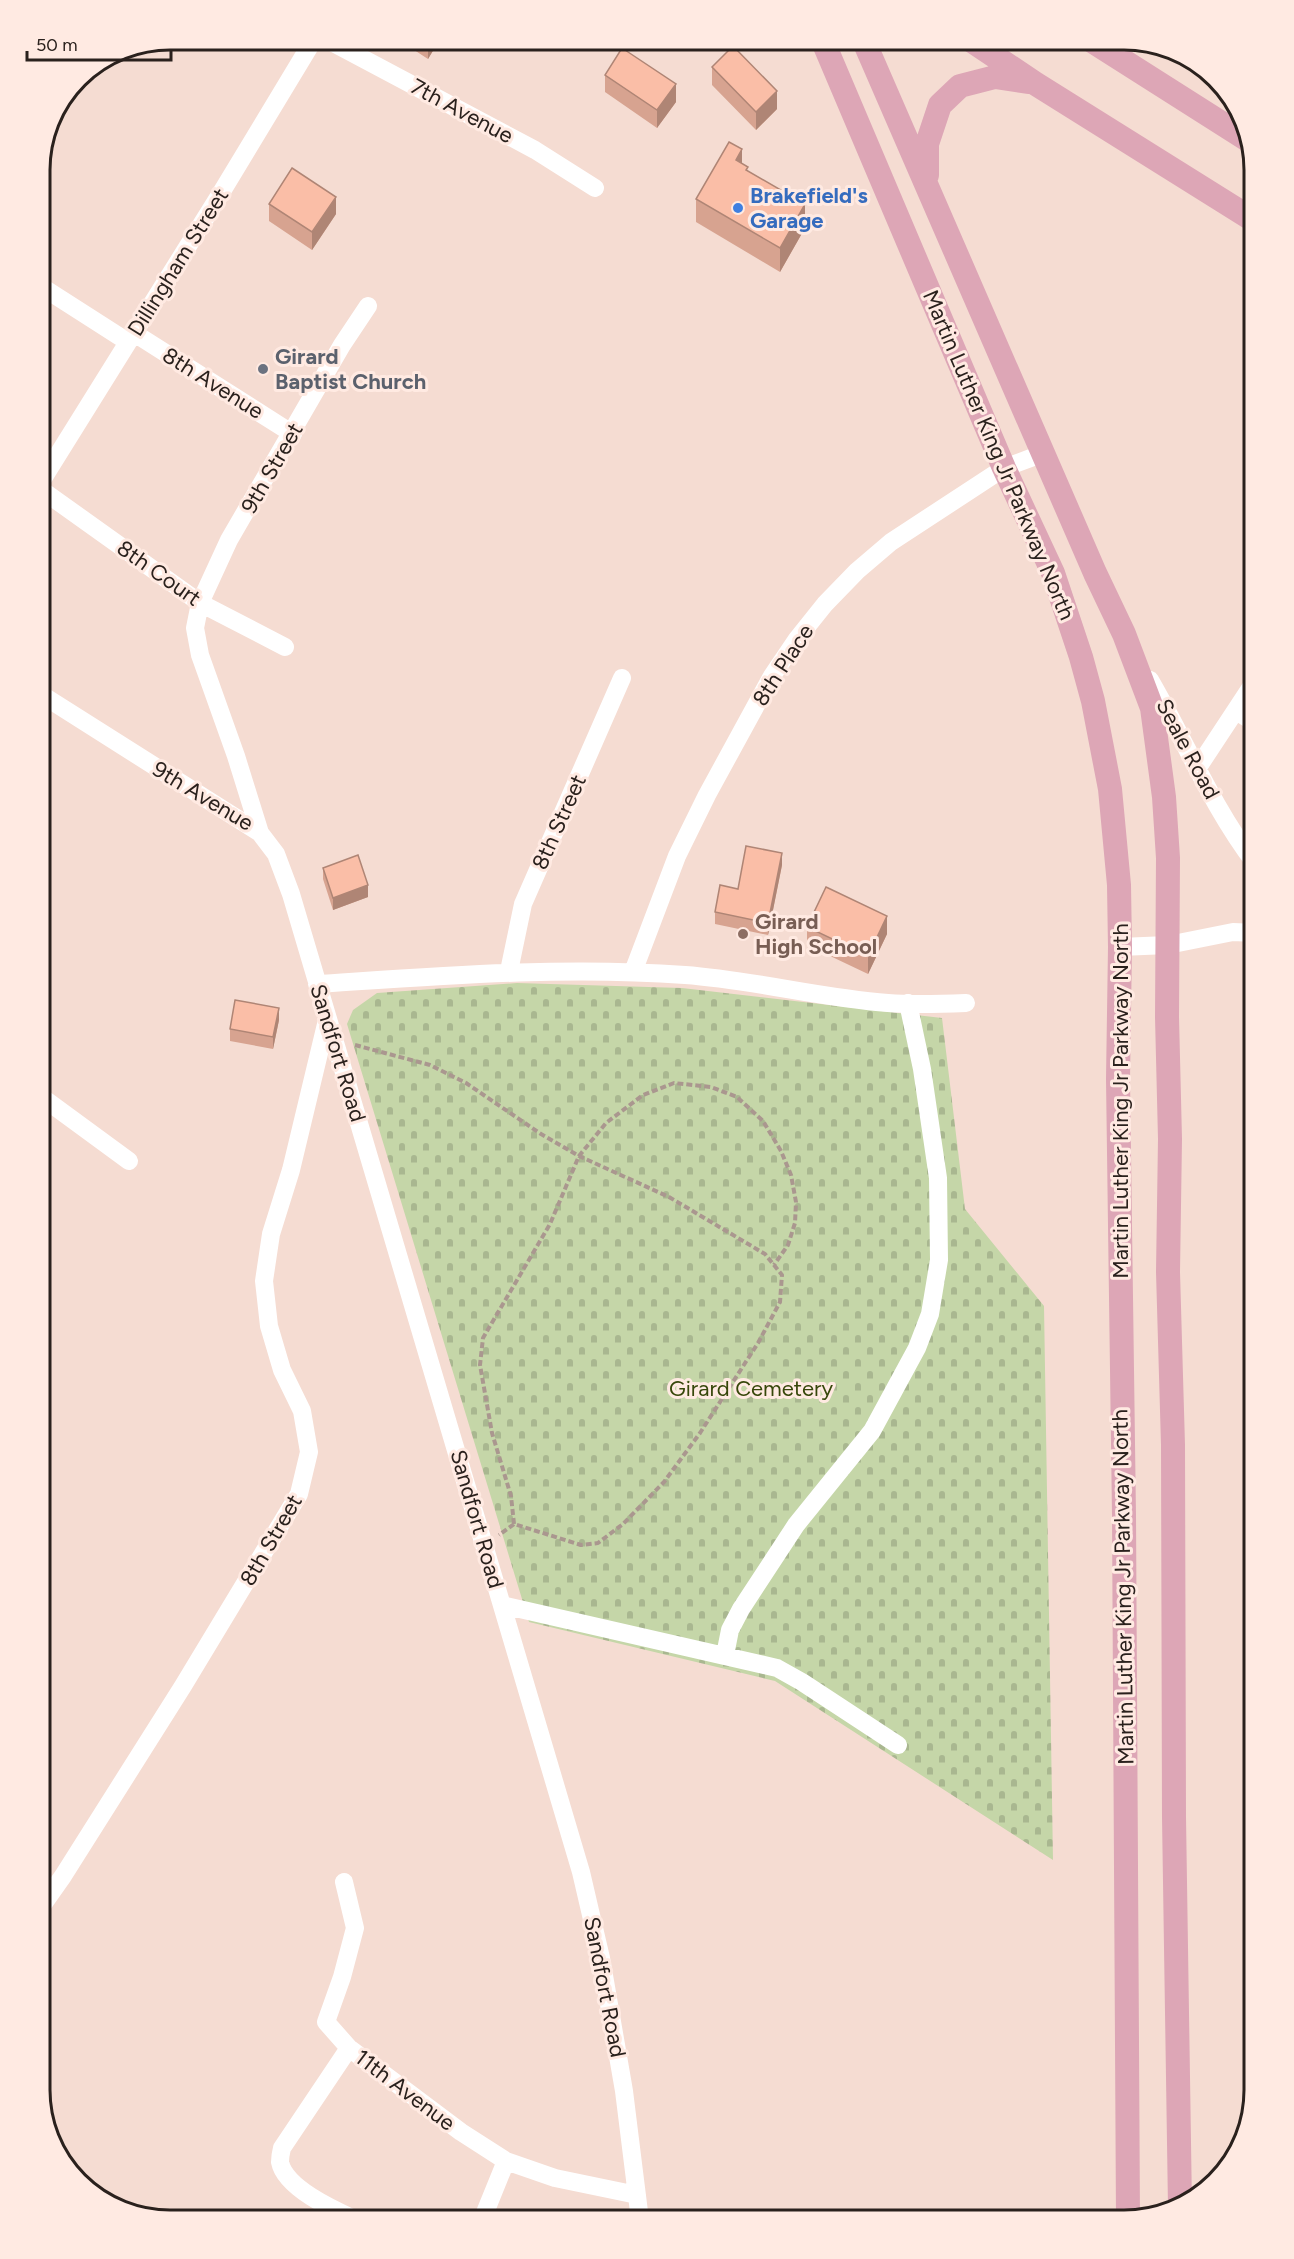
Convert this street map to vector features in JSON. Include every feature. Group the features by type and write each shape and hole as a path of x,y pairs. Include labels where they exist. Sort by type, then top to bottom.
{"main road":[{"name":"Martin Luther King Jr Parkway North","path":"827,50 1004,468 1053,573 1093,700 1115,833 1120,946 1118,1079 1124,1515 1128,2210"},
{"name":"Martin Luther King Jr Parkway North","path":"868,50 1095,573 1124,634 1152,708 1164,797 1168,858 1170,1139 1168,1272 1173,1445 1174,1805 1180,2196"},
{"path":"985,50 1244,214"},
{"path":"1106,50 1239,134"},
{"path":"926,184 927,144 940,105 960,86 995,77 1036,84"},
{"path":"900,222 936,207"}],"street":[{"name":"Dillingham Street","path":"50,468 307,50"},
{"name":"7th Avenue","path":"347,50 535,150 596,188"},
{"name":"8th Avenue","path":"50,291 293,434"},
{"name":"9th Street","path":"200,603 229,540 293,434 342,345 368,306"},
{"name":"8th Place","path":"633,972 677,856 707,795 761,696 797,639 849,579 891,542 1004,468 1044,453"},
{"name":"8th Court","path":"50,494 200,603 285,647"},
{"name":"9th Avenue","path":"200,603 195,628 200,655 236,756 260,833"},
{"name":"Seale Road","path":"1124,634 1165,706 1197,769 1244,849"},
{"name":"8th Street","path":"509,971 523,904 622,678"},
{"path":"1197,769 1244,698"},
{"name":"9th Avenue","path":"50,700 260,833"},
{"path":"1236,711 1244,716"},
{"name":"Sandfort Road","path":"260,833 276,854 284,874 581,1872 601,1958 624,2091 639,2209"},
{"path":"1120,946 1168,945 1244,933"},
{"path":"317,984 509,971 633,972 754,982 821,994 908,1004 966,1003"},
{"path":"725,1655 730,1630 741,1609 796,1525 872,1431 889,1403 917,1348 930,1314 939,1260 938,1179 922,1069 908,1004"},
{"name":"8th Street","path":"50,1894 183,1686 299,1494 309,1452 302,1412 282,1370 269,1326 264,1281 271,1234 291,1170 327,1019"},
{"path":"50,1103 129,1161"},
{"path":"502,1605 777,1668 898,1745"},
{"path":"344,1882 355,1928 342,1977 326,2022 349,2048"},
{"name":"11th Avenue","path":"333,2209 320,2203 292,2183 280,2162 282,2148 349,2048 461,2132 506,2161 555,2178 637,2195"},
{"path":"486,2209 506,2161"}],"path":[{"path":"333,1040 430,1065 466,1083 541,1134 579,1156 669,1197 765,1254 782,1275 780,1302 758,1343 694,1442 664,1482 623,1524 598,1543 581,1545 514,1524"},
{"path":"514,1524 511,1496 492,1433 480,1365 483,1338 550,1224 579,1156 606,1123 643,1095 674,1083 711,1087 737,1097 763,1120 782,1151 791,1175 796,1202 795,1223 788,1245 774,1265"},
{"path":"485,1545 514,1524"}],"green space":[{"name":"Girard Cemetery","path":"517,983 682,988 942,1018 965,1209 1044,1306 1053,1860 775,1681 529,1622 347,1024 353,1010 377,993"}],"building":[{"path":"621,50 625,50 676,84 657,110 605,75"},
{"path":"729,50 737,50 777,91 756,112 712,67"},
{"path":"729,142 742,149 736,160 748,167 746,170 805,204 780,248 696,199"},
{"path":"292,168 336,197 312,232 269,204"},
{"path":"746,846 782,853 768,923 715,912 720,885 738,889"},
{"path":"358,855 368,885 333,898 323,868"},
{"path":"826,887 887,916 868,956 807,927"},
{"path":"235,1000 279,1008 273,1037 230,1029"}],"place":[{"name":"Brakefield's Garage","path":"738,208"},
{"name":"Girard Baptist Church","path":"263,369"},
{"name":"Girard High School","path":"743,934"}]}
